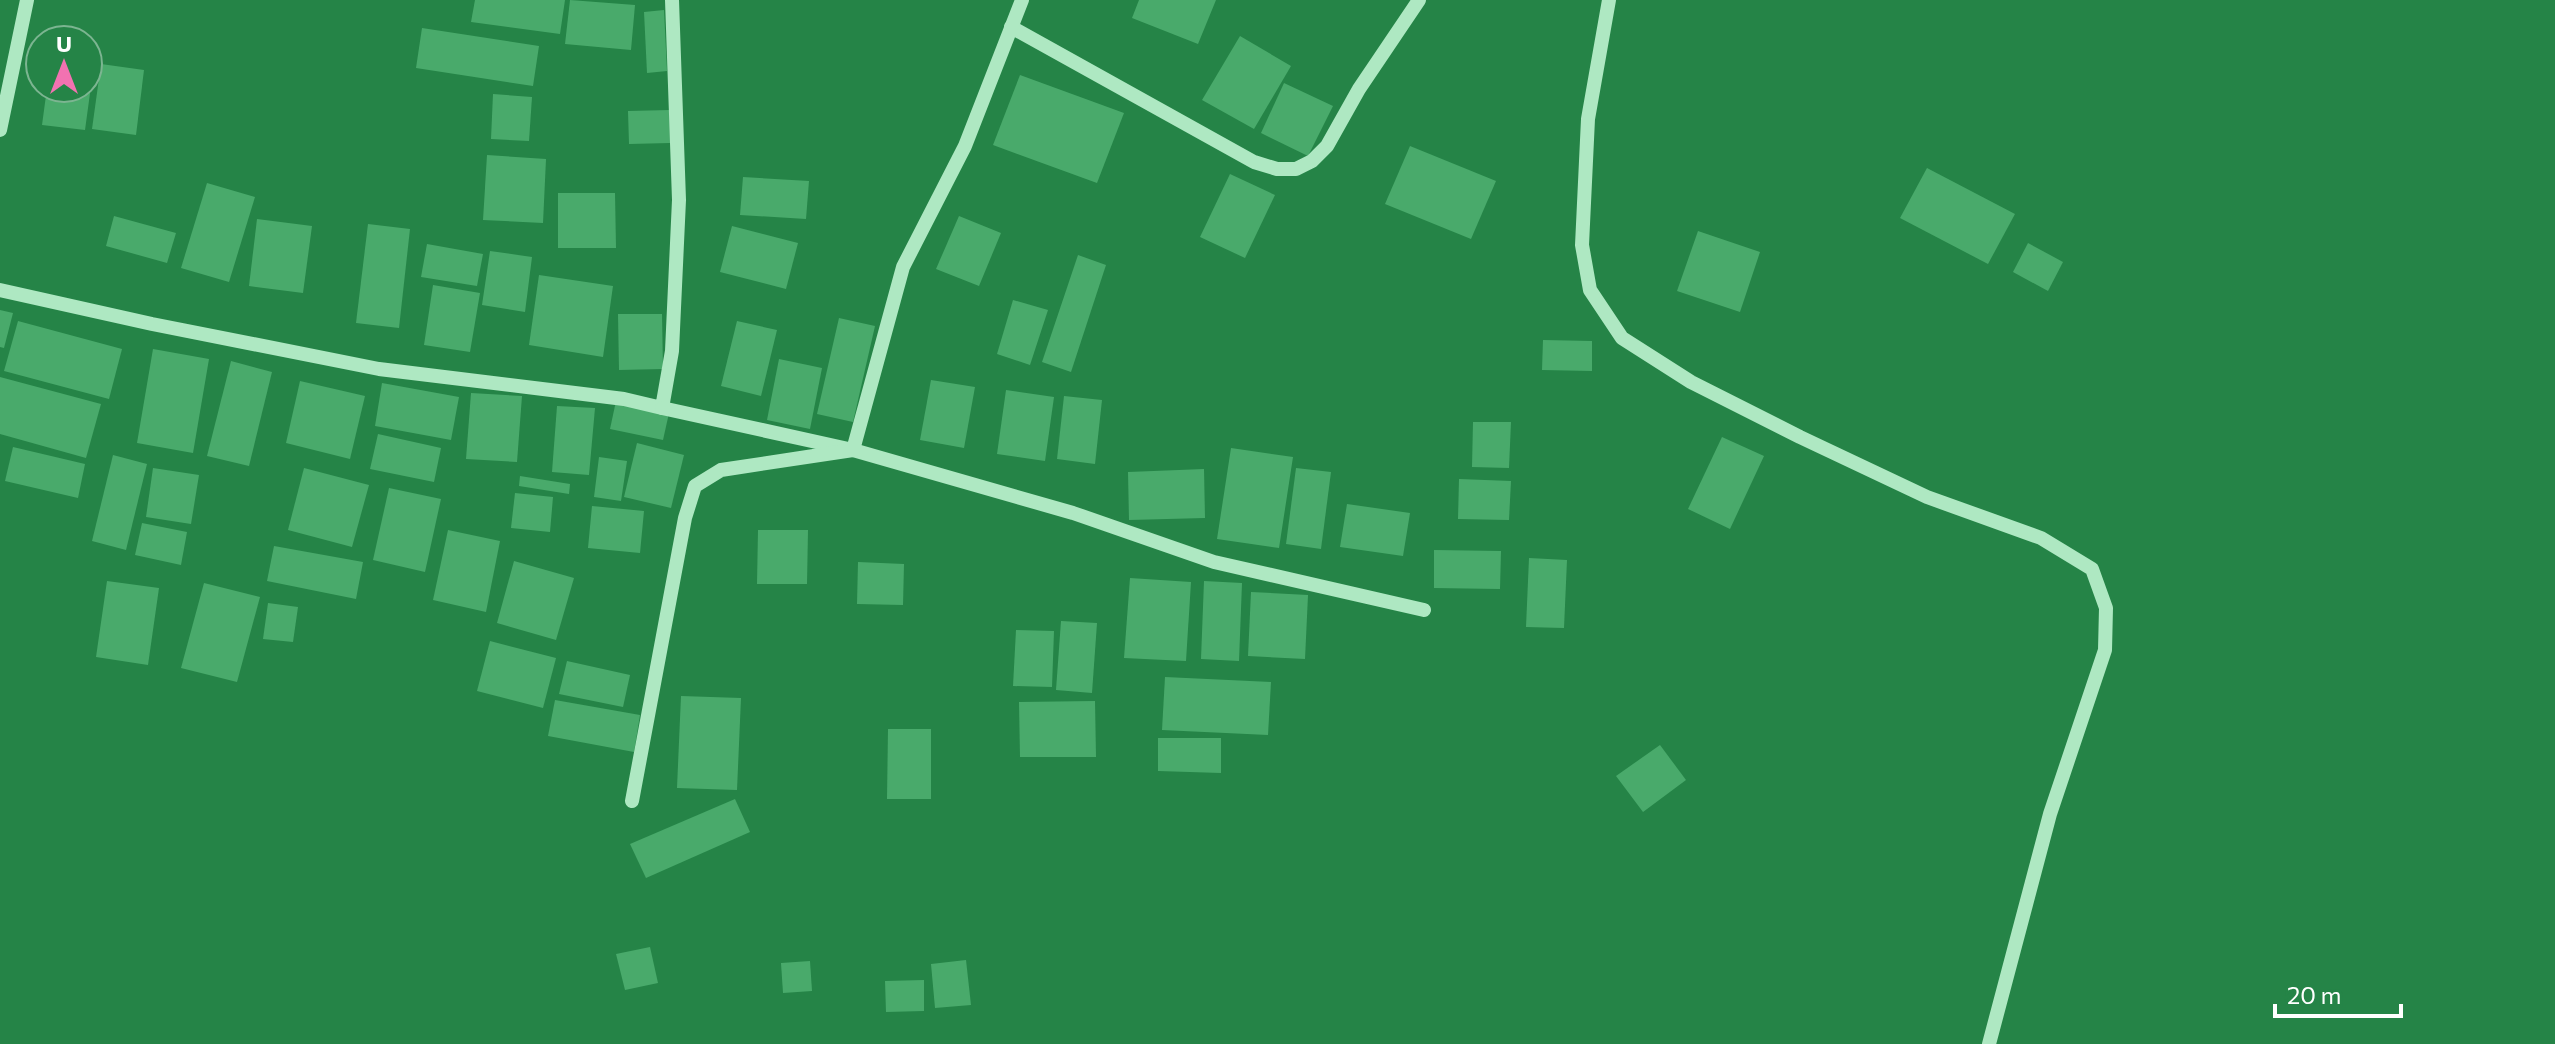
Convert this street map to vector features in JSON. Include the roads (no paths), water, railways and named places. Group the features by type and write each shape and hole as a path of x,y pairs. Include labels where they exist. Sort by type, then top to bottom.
{"street":[{"path":"0,130 27,0"},
{"path":"662,408 672,351 679,200 672,0"},
{"path":"853,450 903,267 965,146 1022,0"},
{"path":"1011,27 1254,162 1277,169 1296,169 1312,161 1327,146 1359,89 1419,0"},
{"path":"1609,0 1588,119 1582,245 1590,290 1622,338 1691,382 1870,471 1927,497 2041,538 2092,569 2106,608 2105,650 2050,814 1989,1044"},
{"path":"0,290 379,369 624,399 853,450 1073,513 1214,562 1424,610"},
{"path":"632,801 685,518 695,486 721,470 853,450"}]}
